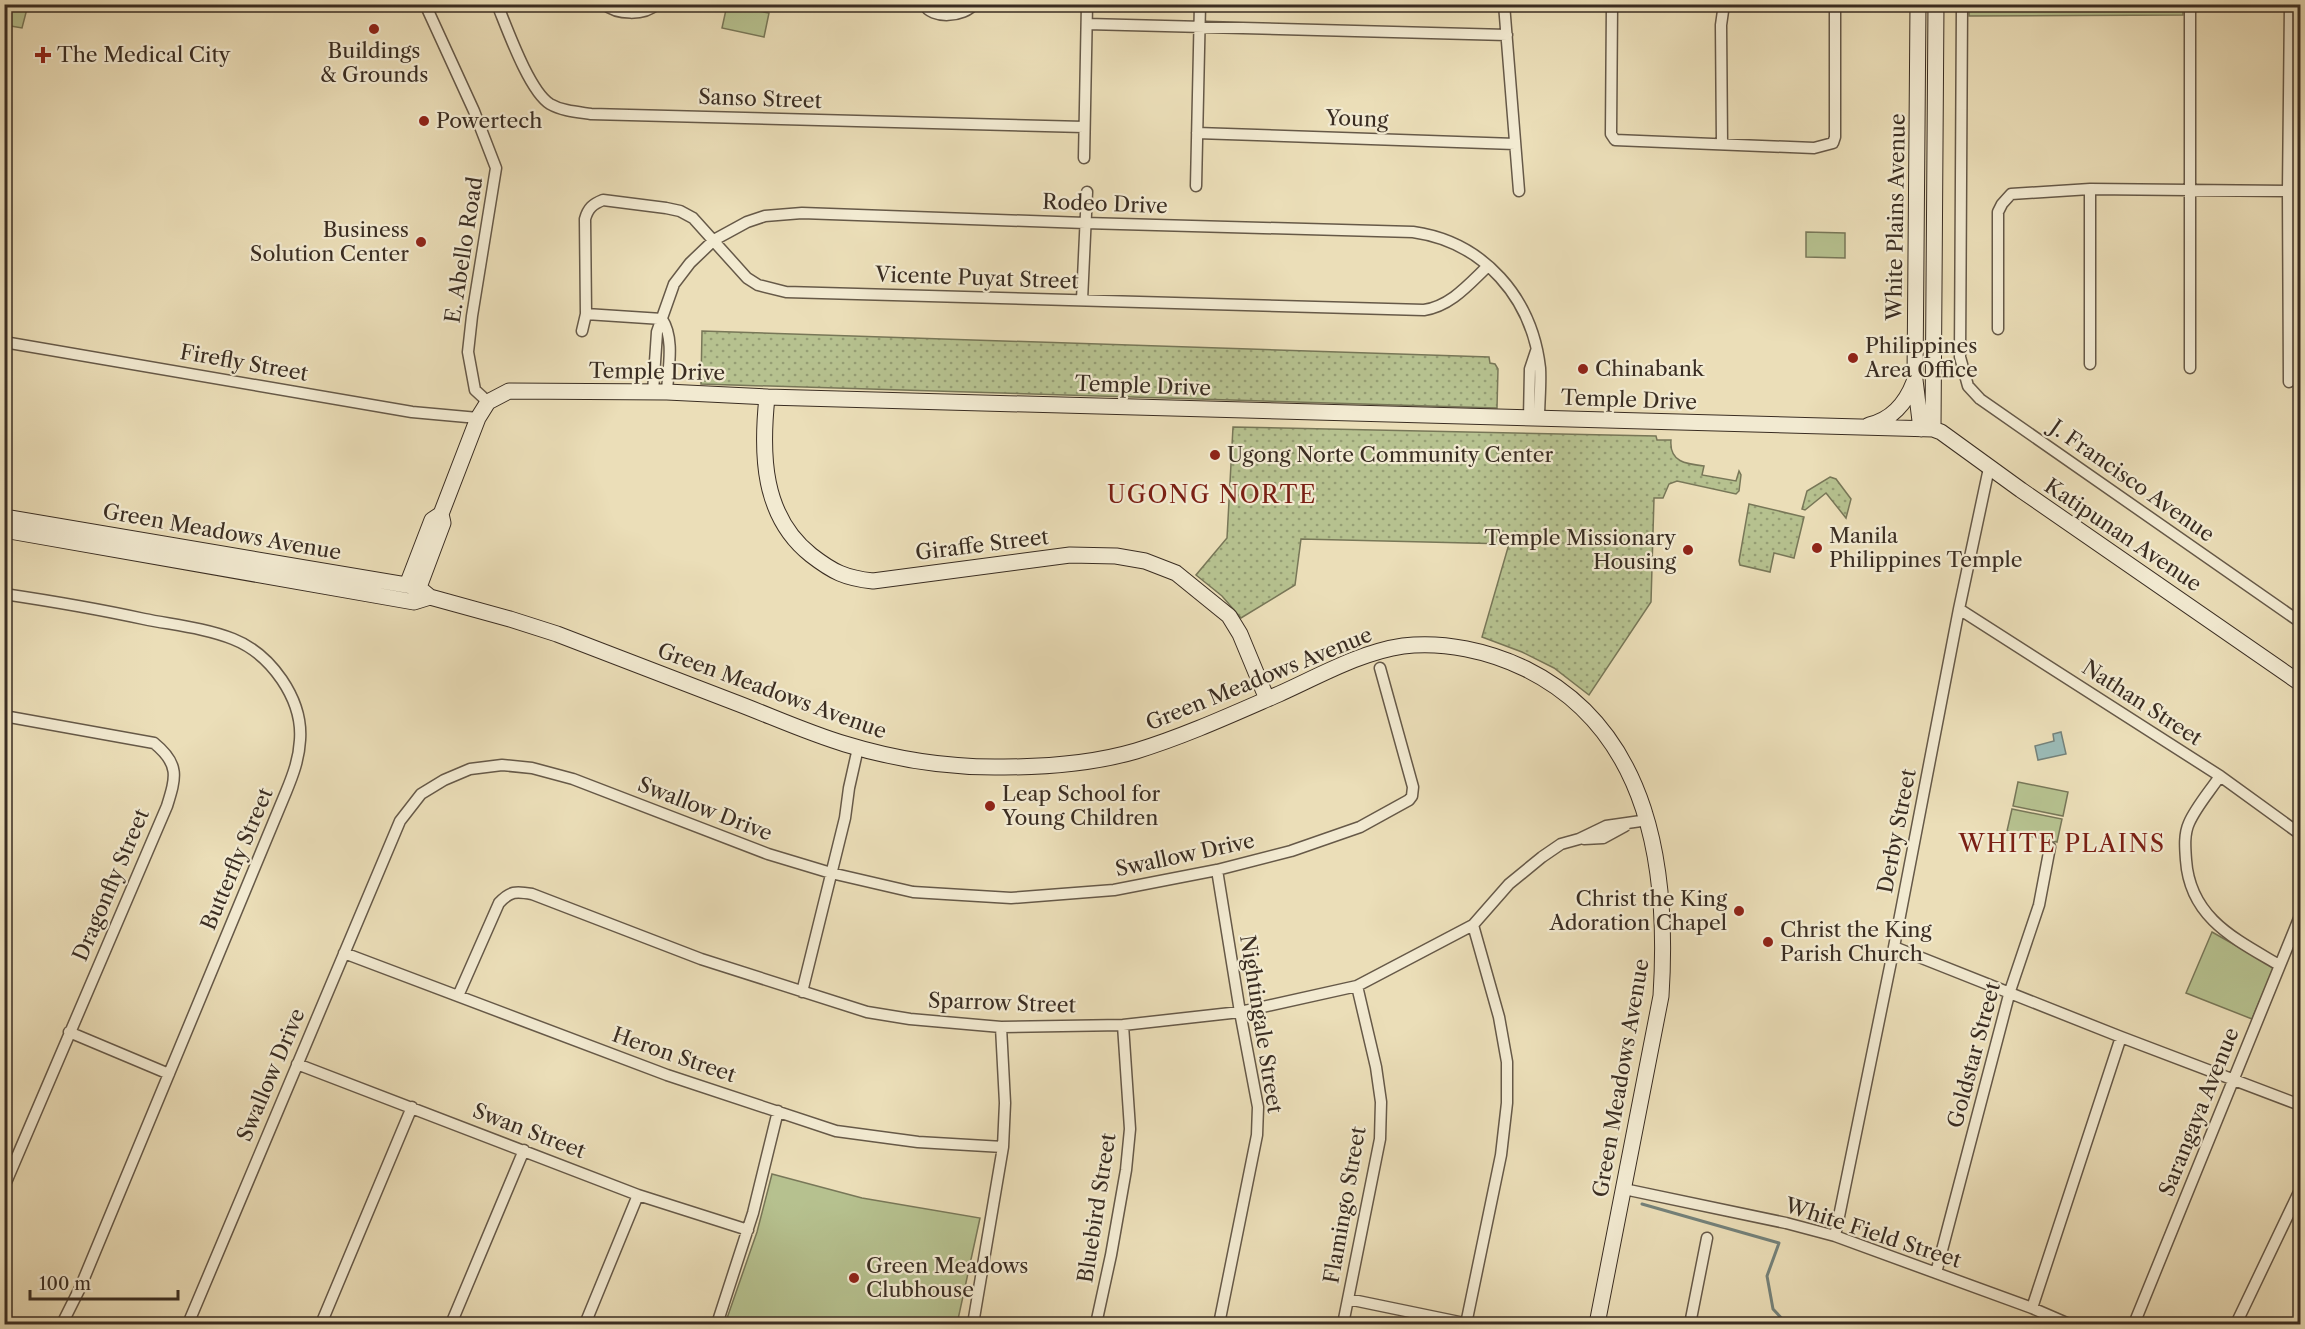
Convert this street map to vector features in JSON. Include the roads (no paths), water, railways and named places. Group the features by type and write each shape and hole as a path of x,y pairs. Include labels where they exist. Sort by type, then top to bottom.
{"street":[{"name":"E. Abello Road","path":"425,4 474,111 496,168 468,352 475,390 488,402"},
{"name":"Sanso Street","path":"496,4 534,88 548,103 566,111 1084,128"},
{"path":"604,4 609,8 640,13 650,11 657,4"},
{"path":"924,4 927,10 934,14 963,13 974,4"},
{"path":"1084,158 1087,4"},
{"path":"1196,186 1200,4"},
{"path":"1504,4 1519,191"},
{"path":"1612,4 1611,134 1615,140 1814,148 1833,143 1835,136 1835,4"},
{"path":"1722,144 1721,25 1724,4"},
{"name":"White Plains Avenue","path":"1918,4 1915,380 1927,429"},
{"name":"White Plains Avenue","path":"1927,429 1936,4"},
{"name":"J. Francisco Avenue","path":"1962,4 1960,357 1968,386 1980,399 2301,622"},
{"path":"2190,4 2190,368"},
{"path":"2289,382 2290,4"},
{"path":"1087,24 1507,35"},
{"path":"1919,61 1936,61"},
{"name":"Young","path":"1197,134 1515,144"},
{"path":"2090,189 2090,364"},
{"path":"1998,329 1998,212 2012,194 2090,189 2301,191"},
{"path":"1082,300 1087,192"},
{"name":"Vicente Puyat Street","path":"582,331 586,314 585,219 593,205 603,200 680,211 693,218 747,278 771,289 797,292 1424,310 1447,303 1488,266"},
{"name":"Rodeo Drive","path":"662,319 674,284 690,263 714,240 747,222 784,213 1413,232 1429,234 1474,254 1488,266 1519,302 1528,318 1536,351 1530,369 1535,377 1534,419"},
{"path":"586,314 662,319 667,327 669,339 660,392"},
{"name":"Firefly Street","path":"4,342 412,412 478,418"},
{"path":"1857,428 1875,424 1896,411 1909,394 1915,380"},
{"name":"Temple Drive","path":"488,402 509,391 660,392 767,397 1927,429"},
{"name":"Giraffe Street","path":"767,397 765,459 771,494 783,524 796,543 835,573 854,579 873,581 1079,554 1116,556 1145,561 1176,573 1229,616 1240,634 1267,699"},
{"path":"417,593 432,520 441,514 478,418 488,402"},
{"name":"Katipunan Avenue","path":"1927,429 1941,432 1989,468 2301,683"},
{"name":"Derby Street","path":"1835,1236 1989,468"},
{"name":"Green Meadows Avenue","path":"4,517 213,560 417,593 510,618 557,634 862,749 914,760 962,766 1044,766 1134,751 1267,699 1376,652 1404,646 1438,645 1475,650 1507,660 1538,675 1567,695 1594,719 1618,750 1630,772 1648,820 1662,892 1664,953 1661,996 1598,1324"},
{"name":"Green Meadows Avenue","path":"4,530 171,552"},
{"name":"Butterfly Street","path":"4,594 96,609 206,631 234,640 254,651 273,669 285,685 297,711 301,737 297,762 80,1288 62,1324"},
{"name":"Nathan Street","path":"1959,609 2220,776 2301,834"},
{"name":"Swallow Drive","path":"188,1324 400,821 421,794 444,780 470,769 502,765 532,768 573,779 768,854 831,873 913,892 1011,898 1114,890 1217,870 1291,851 1360,827 1409,800 1413,787 1380,668"},
{"name":"Dragonfly Street","path":"4,716 154,743 166,752 175,767 173,786 166,806 4,1187"},
{"path":"802,992 862,749"},
{"path":"2220,776 2189,823 2185,843 2186,865 2192,891 2207,915 2237,940 2279,965"},
{"name":"Sparrow Street","path":"458,996 499,903 507,894 517,891 532,894 701,959 867,1012 910,1019 1001,1027 1123,1025 1239,1012 1357,986 1473,925 1509,884 1561,844 1580,839 1603,838 1628,824 1648,820"},
{"name":"Goldstar Street","path":"1936,1273 2010,992 2039,905 2050,847"},
{"name":"Nightingale Street","path":"1217,870 1239,1012 1258,1107 1257,1135 1220,1324"},
{"name":"Sarangaya Avenue","path":"2134,1324 2301,915"},
{"path":"1348,1299 1467,1324 1501,1155 1507,1103 1507,1062 1499,1017 1473,925"},
{"path":"1894,947 2301,1105"},
{"name":"Heron Street","path":"344,953 667,1076 836,1131 918,1142 1003,1147"},
{"name":"Flamingo Street","path":"1343,1324 1380,1139 1381,1102 1376,1067 1357,986"},
{"name":"Bluebird Street","path":"1096,1324 1115,1234 1126,1170 1130,1129 1123,1025"},
{"path":"973,1324 1003,1147 1005,1103 1001,1027"},
{"path":"69,1032 169,1074"},
{"path":"2032,1308 2121,1037"},
{"name":"Swan Street","path":"297,1064 638,1195 748,1230"},
{"path":"321,1324 412,1107"},
{"path":"717,1324 748,1230 778,1111"},
{"path":"451,1324 524,1150"},
{"name":"White Field Street","path":"1624,1189 1786,1223 1835,1236 2032,1308 2069,1324"},
{"path":"2236,1324 2301,1190"},
{"path":"585,1324 638,1195"},
{"path":"1690,1324 1707,1238"}],"water":[{"path":"2061,732 2066,754 2038,760 2035,746 2054,741 2053,734"}],"waterway":[{"path":"1642,1204 1779,1243 1767,1276 1773,1309 1787,1324"}],"place":[{"name":"Buildings & Grounds","path":"374,29"},
{"name":"The Medical City","path":"43,55"},
{"name":"Powertech","path":"424,121"},
{"name":"Business Solution Center","path":"421,242"},
{"name":"Philippines Area Office","path":"1853,358"},
{"name":"Chinabank","path":"1583,369"},
{"name":"Ugong Norte Community Center","path":"1215,455"},
{"name":"Manila Philippines Temple","path":"1817,548"},
{"name":"Temple Missionary Housing","path":"1688,550"},
{"name":"Leap School for Young Children","path":"990,806"},
{"name":"Christ the King Adoration Chapel","path":"1739,911"},
{"name":"Christ the King Parish Church","path":"1768,942"},
{"name":"Green Meadows Clubhouse","path":"854,1278"}],"district":[{"name":"UGONG NORTE","path":"1212,495"},
{"name":"WHITE PLAINS","path":"2062,844"}]}
